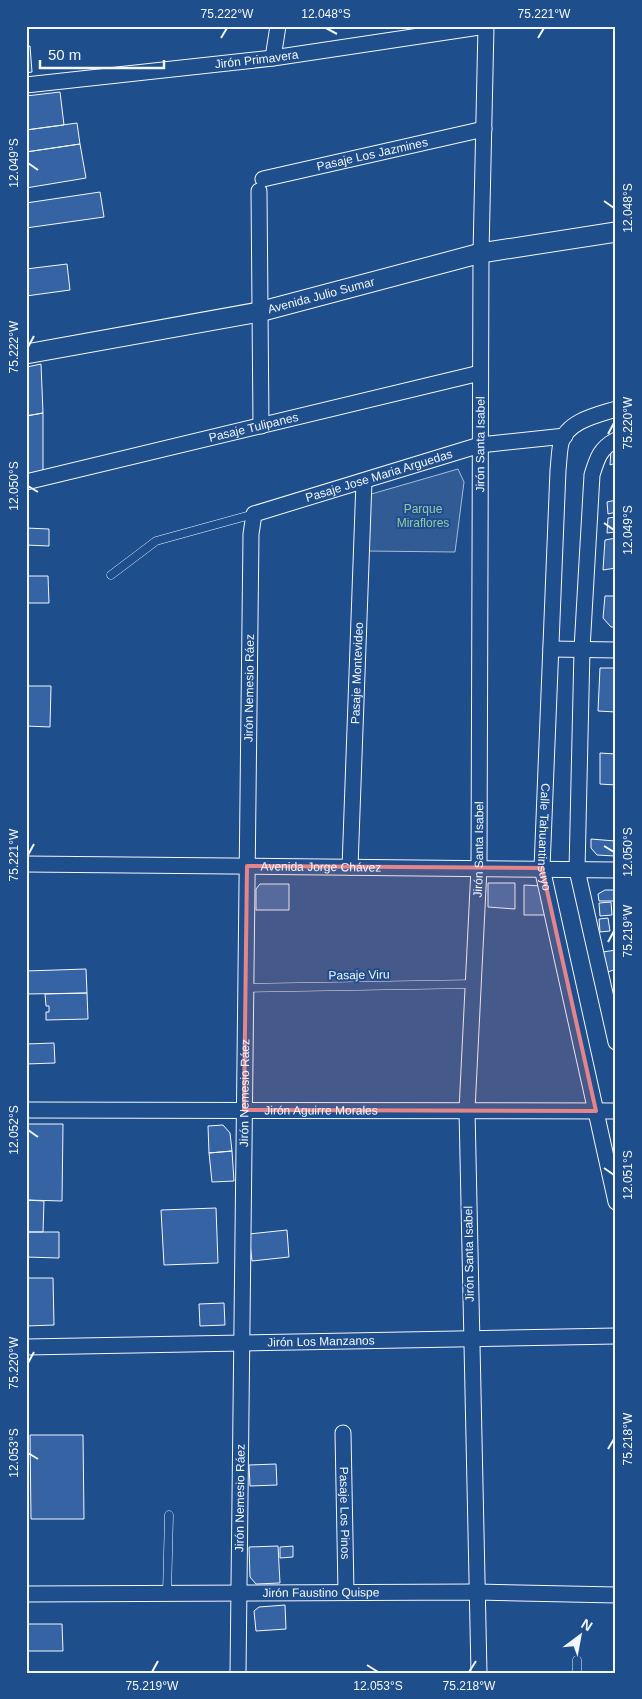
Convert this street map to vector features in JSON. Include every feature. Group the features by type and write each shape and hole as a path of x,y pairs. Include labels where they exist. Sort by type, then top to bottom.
{"street":[{"path":"273,58 278,26"},
{"name":"Jirón Primavera","path":"26,85 273,58 486,26"},
{"name":"Jirón Santa Isabel","path":"478,1673 466,1110 479,868 480,373 486,26"},
{"name":"Pasaje Los Jazmines","path":"259,312 261,185 484,129"},
{"name":"Avenida Julio Sumar","path":"26,354 259,312 481,253 616,232"},
{"path":"259,312 261,426"},
{"name":"Pasaje Tulipanes","path":"26,482 480,373"},
{"path":"566,436 582,420 616,409"},
{"name":"Pasaje Jose Maria Arguedas","path":"254,514 480,445 566,436"},
{"name":"Calle Tahuantinsuyo","path":"566,436 561,441 558,470 542,868 616,1202"},
{"path":"616,440 605,446 598,457 592,475 582,649 577,870 616,1042"},
{"name":"Pasaje Montevideo","path":"350,867 364,481"},
{"name":"Jirón Nemesio Ráez","path":"238,1673 251,534 254,514"},
{"path":"551,649 616,650"},
{"name":"Avenida Jorge Chávez","path":"26,864 616,870"},
{"name":"Jirón Aguirre Morales","path":"26,1110 616,1111"},
{"name":"Jirón Los Manzanos","path":"26,1347 616,1336"},
{"name":"Pasaje Los Pinos","path":"343,1433 346,1592"},
{"name":"Jirón Faustino Quispe","path":"26,1594 476,1592 616,1595"}],"lane":[{"path":"111,574 156,540 254,514"},
{"name":"Pasaje Viru","path":"245,988 473,984"},
{"path":"167,1594 169,1515"},
{"path":"577,1660 577,1673"}],"highlighted area":[{"path":"247,866 542,868 596,1111 244,1110"}],"shaded area":[{"name":"Parque Miraflores","path":"458,469 464,482 455,552 366,551 368,495"}],"building":[{"path":"30,46 32,72 26,73 26,47"},
{"path":"60,92 64,125 26,130 26,96"},
{"path":"77,123 80,144 26,152 26,130"},
{"path":"80,144 86,178 26,188 26,152"},
{"path":"100,192 104,217 26,228 26,203"},
{"path":"67,264 70,290 26,296 26,269"},
{"path":"41,364 43,413 26,416 26,370 27,367"},
{"path":"43,413 43,473 26,478 26,416"},
{"path":"616,448 616,463 610,465 611,449"},
{"path":"616,500 616,512 608,514 607,502"},
{"path":"616,517 616,532 607,533 608,518"},
{"path":"26,528 49,529 49,546 26,545"},
{"path":"616,538 616,568 603,570 605,540"},
{"path":"26,576 48,576 49,603 26,603"},
{"path":"605,596 616,596 616,627 611,627 603,618"},
{"path":"600,668 616,668 616,712 598,711"},
{"path":"26,686 51,686 50,727 26,726"},
{"path":"600,753 616,754 616,785 600,784"},
{"path":"591,839 615,841 615,856 597,855 591,848"},
{"path":"488,883 515,883 515,909 488,907"},
{"path":"260,884 289,884 289,910 256,910 256,889"},
{"path":"524,885 542,886 547,915 524,915"},
{"path":"605,890 616,890 616,901 599,901 598,894"},
{"path":"611,902 612,915 600,916 599,903"},
{"path":"608,918 610,931 600,932 599,919"},
{"path":"616,950 616,969 608,972 603,952"},
{"path":"86,969 87,993 26,994 26,971"},
{"path":"87,993 88,1019 46,1020 46,1012 49,1012 49,1006 46,1006 45,994"},
{"path":"54,1043 55,1063 26,1064 26,1044"},
{"path":"27,1124 63,1124 62,1201 26,1200"},
{"path":"223,1125 230,1133 232,1151 209,1153 208,1126"},
{"path":"232,1151 234,1181 212,1182 209,1153"},
{"path":"26,1200 44,1201 43,1232 26,1232"},
{"path":"216,1208 218,1263 164,1265 161,1210"},
{"path":"287,1230 289,1257 252,1261 249,1234"},
{"path":"26,1232 59,1232 59,1258 26,1257"},
{"path":"26,1278 53,1278 54,1325 26,1326"},
{"path":"224,1303 225,1325 200,1326 199,1304"},
{"path":"30,1435 83,1435 84,1519 31,1519"},
{"path":"276,1464 277,1485 250,1486 249,1465"},
{"path":"278,1546 280,1583 256,1584 250,1577 249,1547"},
{"path":"293,1546 293,1557 280,1558 280,1547"},
{"path":"285,1605 286,1629 256,1631 254,1611 259,1607"},
{"path":"26,1624 62,1624 63,1651 26,1651"}]}
